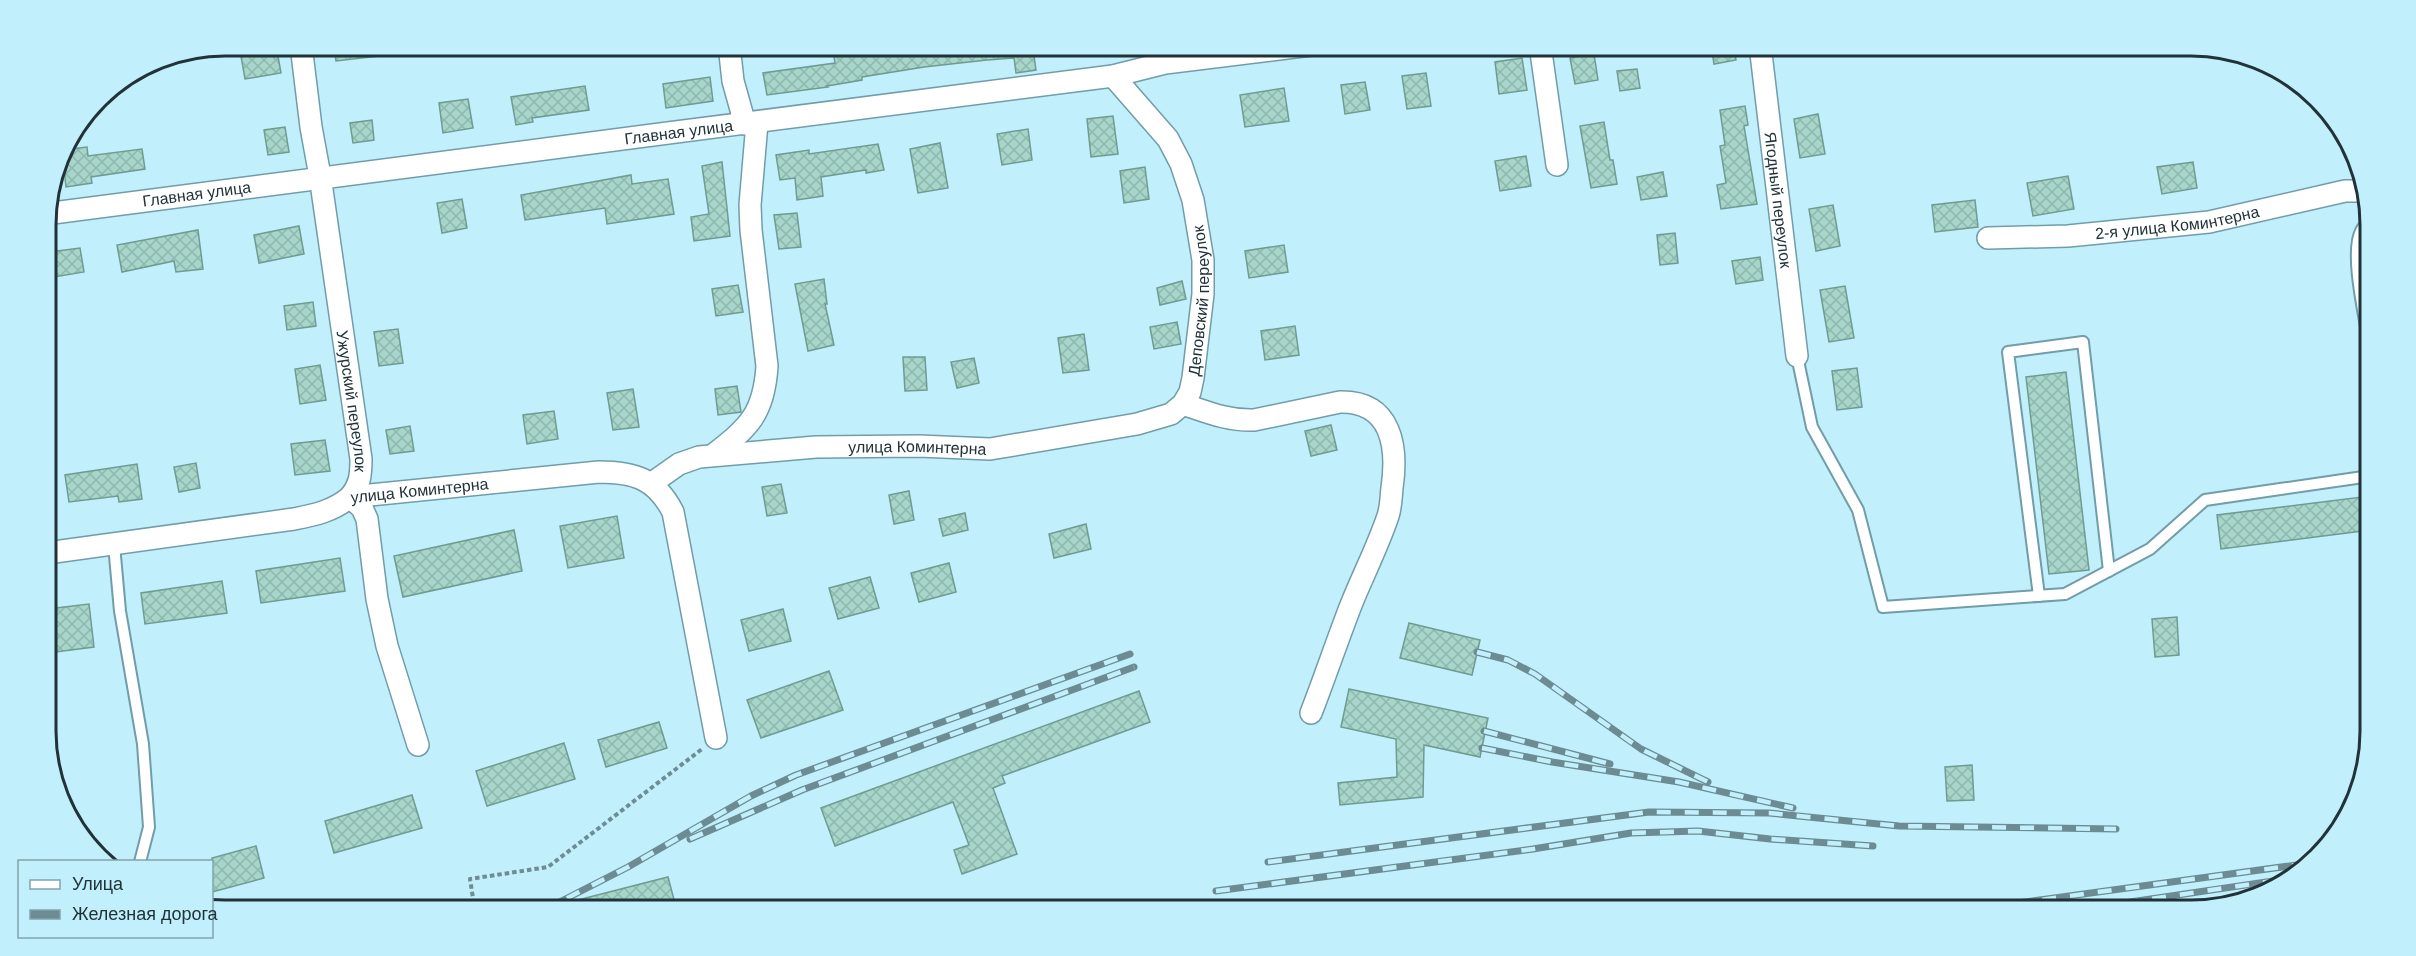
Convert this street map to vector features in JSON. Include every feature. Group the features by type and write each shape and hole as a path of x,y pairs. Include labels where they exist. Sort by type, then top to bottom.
{"street":[{"name":"Ужурский переулок","path":"302,56 361,459 361,477 358,487 350,497 362,508 367,519 377,599 387,646 418,745"},
{"path":"713,455 745,430 755,416 766,385 767,366 751,230 751,123 733,81 730,56"},
{"name":"Главная улица","path":"56,212 320,176 1113,76 1159,56"},
{"path":"1542,56 1557,165"},
{"name":"Ягодный переулок","path":"1761,56 1797,356"},
{"name":"Деповский переулок","path":"1113,76 1168,139 1181,164 1193,200 1203,261 1203,294 1193,378 1190,392 1183,404"},
{"name":"2-я улица Коминтерна","path":"1988,238 2068,236 2209,222 2345,191 2357,191"},
{"path":"1183,404 1226,418 1254,420 1340,402 1354,402 1365,404 1380,417 1391,435 1395,466 1389,514 1311,713"},
{"name":"улица Коминтерна","path":"55,552 294,519 323,513 340,506 350,497 599,472 617,472 652,483 687,460 713,455 816,447 919,446 990,449 1137,424 1171,414 1183,404"},
{"path":"652,483 665,496 673,512 716,738"}],"lane":[{"path":"2360,231 2356,246 2356,261 2360,286"},
{"path":"2039,596 2008,352 2083,342 2109,571"},
{"path":"1797,356 1812,426 1858,510 1883,607 2065,594 2150,549 2205,500 2360,477"},
{"path":"114,545 120,610 143,744 149,827 140,860"}],"path":[{"path":"473,900 470,879 548,867 716,738"}],"building":[{"path":"241,56 278,56 281,73 245,79"},
{"path":"335,56 378,56 336,61"},
{"path":"834,56 1034,56 1036,70 1016,73 1014,58 987,60 924,67 862,77 862,80 828,87 767,95 763,73 835,63"},
{"path":"1594,56 1598,80 1575,84 1570,58"},
{"path":"1713,56 1735,56 1736,60 1714,64"},
{"path":"1522,58 1527,90 1499,94 1495,62"},
{"path":"1637,69 1640,88 1620,91 1617,71"},
{"path":"1426,73 1431,106 1407,109 1402,76"},
{"path":"710,77 713,101 666,108 663,84"},
{"path":"1365,82 1370,110 1345,114 1341,85"},
{"path":"585,86 589,110 532,118 533,122 516,125 511,97"},
{"path":"1284,88 1289,121 1245,127 1240,95"},
{"path":"468,99 473,128 443,133 439,103"},
{"path":"1745,106 1748,125 1744,126 1757,204 1721,209 1717,185 1726,183 1720,146 1725,145 1720,110"},
{"path":"1818,114 1825,154 1800,158 1794,119"},
{"path":"1113,116 1118,154 1091,157 1087,119"},
{"path":"372,120 374,140 353,143 350,123"},
{"path":"1604,122 1610,160 1613,160 1617,184 1591,188 1580,126"},
{"path":"285,127 289,152 268,155 264,130"},
{"path":"1028,129 1032,160 1002,165 997,134"},
{"path":"940,143 948,188 918,193 910,149"},
{"path":"878,144 884,170 866,173 866,170 821,177 823,196 797,200 795,178 780,180 776,155 809,150 809,154"},
{"path":"87,147 88,156 142,149 145,169 91,177 92,183 66,187 64,171 74,149"},
{"path":"1526,156 1531,186 1500,191 1495,161"},
{"path":"722,162 730,236 694,241 691,217 709,214 702,166"},
{"path":"2193,162 2197,188 2162,194 2157,167"},
{"path":"1145,167 1149,199 1124,203 1120,171"},
{"path":"1663,172 1667,196 1641,200 1637,177"},
{"path":"631,175 632,184 668,179 674,214 607,224 605,208 525,220 521,195"},
{"path":"2068,176 2074,209 2033,216 2027,183"},
{"path":"462,199 467,228 442,233 437,203"},
{"path":"1975,200 1978,227 1935,232 1932,205"},
{"path":"1833,205 1840,246 1816,251 1809,209"},
{"path":"797,213 801,247 779,249 774,215"},
{"path":"299,226 304,254 259,263 254,235"},
{"path":"198,230 203,269 176,272 174,261 122,272 117,245"},
{"path":"1675,233 1678,263 1660,265 1657,235"},
{"path":"1284,245 1288,272 1249,278 1245,251"},
{"path":"80,248 84,272 56,277 56,251"},
{"path":"1760,257 1763,280 1736,284 1732,261"},
{"path":"824,279 827,304 825,304 834,345 808,351 795,284"},
{"path":"1182,281 1186,299 1160,305 1157,288"},
{"path":"738,285 743,312 716,316 712,289"},
{"path":"1845,286 1854,338 1829,342 1820,290"},
{"path":"313,302 316,326 287,330 284,306"},
{"path":"1177,322 1181,344 1154,349 1150,327"},
{"path":"1295,326 1299,355 1265,360 1261,331"},
{"path":"398,329 403,363 379,366 374,332"},
{"path":"1084,334 1089,370 1063,373 1058,338"},
{"path":"903,357 925,357 927,390 905,391"},
{"path":"974,358 979,383 957,388 951,362"},
{"path":"320,365 326,400 300,404 295,369"},
{"path":"1857,368 1862,407 1837,410 1832,371"},
{"path":"2066,372 2089,570 2049,574 2026,377"},
{"path":"737,386 741,412 718,415 715,389"},
{"path":"633,389 639,427 613,430 607,393"},
{"path":"554,411 558,439 527,444 523,415"},
{"path":"1331,425 1337,450 1311,456 1305,431"},
{"path":"410,426 414,451 390,454 386,430"},
{"path":"325,440 330,471 295,475 291,444"},
{"path":"196,463 200,488 179,492 174,467"},
{"path":"137,464 142,499 119,502 118,496 69,502 65,475"},
{"path":"781,484 787,513 767,516 762,487"},
{"path":"909,491 914,520 894,524 889,495"},
{"path":"2360,497 2360,531 2221,549 2217,515"},
{"path":"965,513 968,530 943,536 939,519"},
{"path":"617,516 624,558 568,568 560,526"},
{"path":"1086,524 1091,549 1054,558 1049,534"},
{"path":"514,530 522,571 403,597 394,556"},
{"path":"340,558 345,591 261,603 256,571"},
{"path":"949,563 956,592 919,602 911,573"},
{"path":"870,577 879,608 838,619 829,588"},
{"path":"222,581 227,613 145,624 141,593"},
{"path":"89,604 94,647 55,652 55,608"},
{"path":"783,609 791,641 749,651 741,620"},
{"path":"2177,617 2179,655 2155,657 2152,619"},
{"path":"1409,623 1480,640 1472,675 1400,658"},
{"path":"829,671 843,710 761,738 747,700"},
{"path":"1349,689 1488,718 1480,757 1424,745 1423,797 1340,805 1338,783 1397,777 1396,739 1341,727"},
{"path":"1139,691 1150,722 1002,776 1005,783 993,788 1017,854 962,874 954,850 969,845 953,802 835,846 821,808"},
{"path":"659,722 667,748 606,767 598,740"},
{"path":"564,743 575,779 487,806 476,771"},
{"path":"1972,765 1974,800 1947,801 1945,767"},
{"path":"412,795 422,828 334,853 325,821"},
{"path":"256,846 264,878 213,892 212,858"},
{"path":"668,877 674,900 578,900"}],"railway":[{"path":"1477,652 1508,660 1535,674 1641,749 1708,782"},
{"path":"564,900 628,867 751,796 796,775 1130,654"},
{"path":"690,839 802,790 1134,667"},
{"path":"1484,731 1610,764"},
{"path":"1482,748 1552,762 1679,782 1793,808"},
{"path":"1268,862 1649,812 1769,813 1899,826 2116,829"},
{"path":"1216,891 1533,849 1631,833 1698,831 1770,839 1873,846"},
{"path":"2040,900 2295,865"},
{"path":"2144,900 2269,882"}]}
